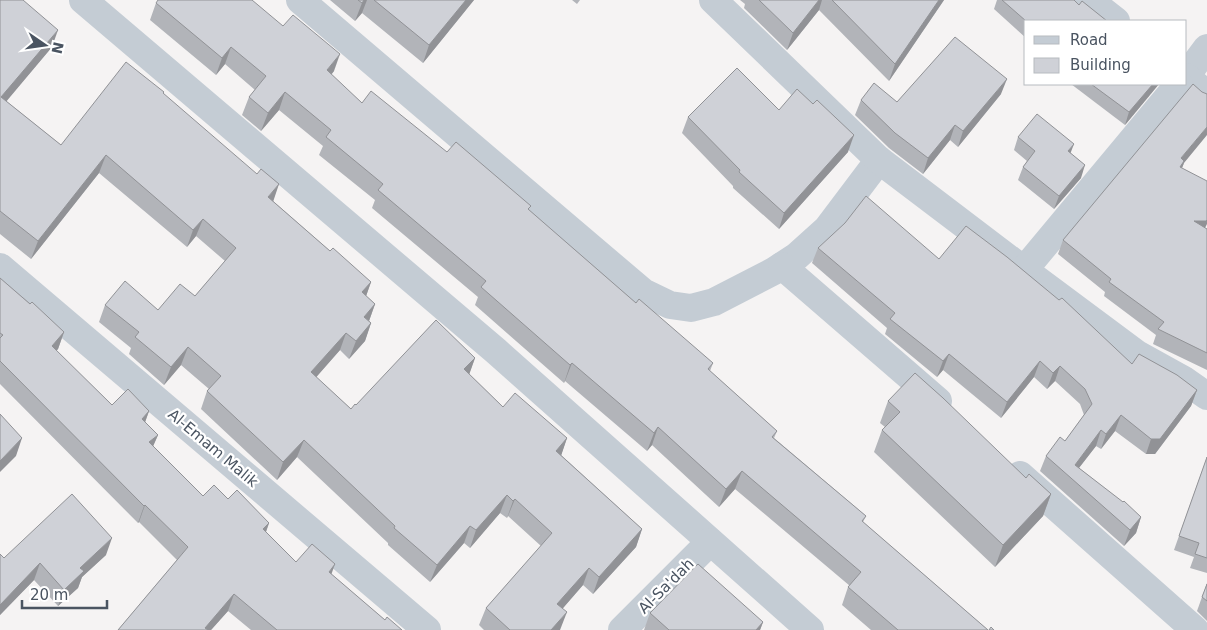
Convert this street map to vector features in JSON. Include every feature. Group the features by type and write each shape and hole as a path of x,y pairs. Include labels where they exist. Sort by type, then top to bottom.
{"street":[{"path":"84,0 496,351 810,630"},
{"path":"300,0 643,292 670,305 691,308 714,302 774,271 797,256 827,228 879,160"},
{"path":"713,0 879,160 1137,354 1184,380 1207,396"},
{"path":"1088,0 1115,20"},
{"path":"1187,75 1207,48"},
{"path":"1187,77 1207,94"},
{"path":"1024,270 1178,85"},
{"path":"782,266 956,418"},
{"name":"Al-Emam Malik","path":"0,267 427,630"},
{"path":"1001,458 1195,630"},
{"name":"Al-Sa'dah","path":"622,630 710,542"}],"building":[{"path":"0,0 23,0 58,30 1,97 61,145 126,62 164,92 257,174 261,169 279,184 268,197 330,251 333,248 371,282 362,292 375,304 364,317 371,323 356,341 346,333 311,372 351,409 436,320 475,358 464,369 503,407 515,393 567,438 556,451 642,529 599,577 589,568 557,604 567,612 551,630 510,630 486,608 552,533 515,499 513,501 507,495 476,530 470,526 437,565 394,528 395,526 304,440 283,462 207,391 221,376 188,347 171,367 135,337 139,332 105,305 125,281 158,310 180,284 195,296 236,248 203,219 193,230 106,155 38,241 0,211"},
{"path":"158,0 252,0 283,26 293,15 340,54 327,70 362,103 371,91 447,152 456,142 531,206 528,209 636,303 639,299 713,363 708,369 777,431 772,437 866,516 862,521 988,630 898,630 848,587 861,572 742,471 726,489 658,427 654,433 572,363 570,365 481,287 486,281 378,190 383,184 326,137 331,130 285,92 268,113 249,97 266,76 231,47 222,58 156,3"},
{"path":"374,0 466,0 429,45"},
{"path":"759,0 819,0 793,33"},
{"path":"832,0 939,0 895,64"},
{"path":"1002,0 1074,0 1079,5 1082,1 1106,20 1025,20"},
{"path":"955,37 1007,79 963,131 955,125 928,158 895,133 861,100 874,83 897,102"},
{"path":"737,68 779,110 797,89 813,104 817,100 854,135 784,213 739,172 740,170 688,117"},
{"path":"1193,84 1207,94 1207,127 1181,158 1184,161 1180,167 1207,181 1207,220 1194,221 1207,229 1207,353 1158,329 1164,322 1109,282 1111,279 1063,240"},
{"path":"1092,85 1152,85 1129,112"},
{"path":"1037,114 1074,144 1068,151 1085,165 1059,196 1023,167 1035,151 1018,137"},
{"path":"866,196 939,259 966,226 1059,300 1062,298 1132,364 1139,354 1177,375 1197,390 1160,439 1151,439 1121,415 1106,434 1101,430 1075,465 1124,501 1141,517 1130,530 1046,456 1060,437 1065,441 1092,404 1085,389 1060,366 1053,373 1040,361 1007,402 949,354 943,361 890,319 895,313 818,248 845,223"},
{"path":"0,278 30,304 32,302 64,332 52,346 112,405 128,389 149,411 142,419 158,435 149,442 203,496 214,485 228,499 237,490 269,523 263,529 296,562 312,544 335,564 329,572 385,620 387,617 402,630 277,630 234,594 205,628 208,630 118,630 188,547 144,506 0,361 0,338 3,335 0,333"},
{"path":"915,373 1026,478 1029,474 1051,494 1003,545 882,430 900,412 888,401"},
{"path":"0,414 22,438 0,461"},
{"path":"1207,457 1207,558 1195,554 1199,543 1179,536"},
{"path":"72,494 112,538 80,568 84,571 64,590 40,563 0,605 0,554 4,558"},
{"path":"698,564 763,622 756,630 669,630 650,613"},
{"path":"1207,584 1207,601 1202,597"}]}
